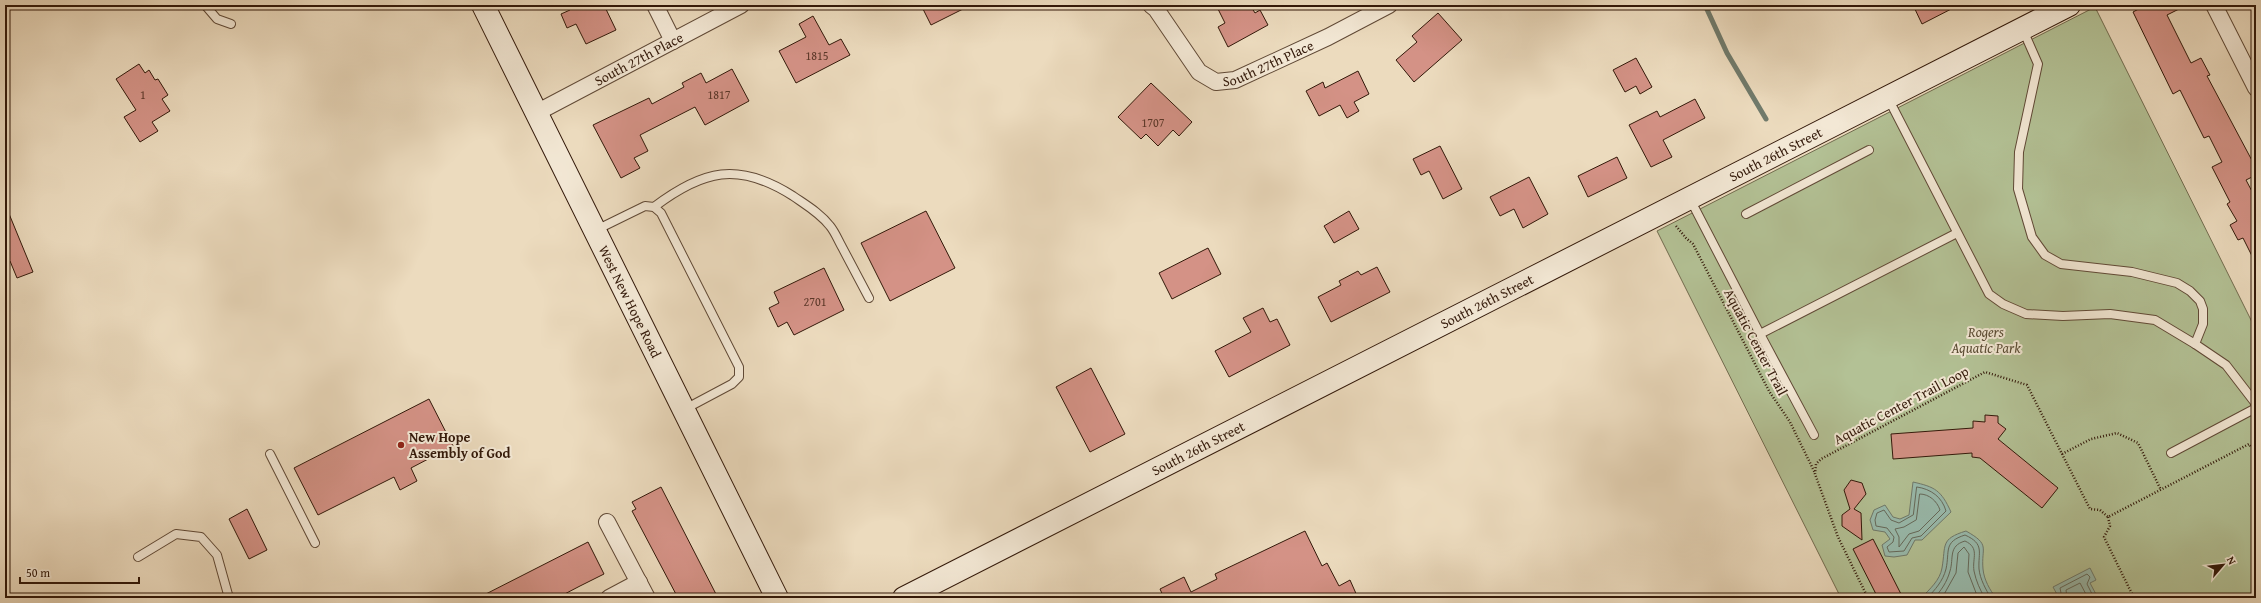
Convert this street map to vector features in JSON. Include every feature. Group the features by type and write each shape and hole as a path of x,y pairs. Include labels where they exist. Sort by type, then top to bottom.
{"street":[{"name":"West New Hope Road","path":"483,5 685,409 777,598"},
{"path":"655,5 672,41"},
{"name":"South 27th Place","path":"536,113 741,5"},
{"name":"South 27th Place","path":"1150,5 1156,9 1199,72 1216,82 1235,80 1328,37 1388,5"},
{"name":"South 26th Street","path":"904,598 2069,5"},
{"path":"2214,5 2256,88"},
{"path":"607,522 647,598"},
{"path":"609,598 639,582"}],"lane":[{"path":"205,5 217,19 231,24"},
{"path":"2023,29 2038,64 2029,100 2019,159 2018,189 2032,236 2045,255 2061,264 2132,272 2177,283 2190,291 2200,301 2203,309 2203,324 2195,344"},
{"path":"1888,98 1989,294 2003,304 2026,314 2063,316 2110,314 2154,320 2226,364 2256,404"},
{"path":"1746,214 1869,150"},
{"path":"654,207 679,188 706,177 725,173 748,176 780,188 816,211 831,227 869,298"},
{"path":"1690,198 1814,435"},
{"path":"596,230 645,206 654,207 661,213 739,367 739,377 732,384 685,409"},
{"path":"1760,334 1957,234"},
{"path":"2171,453 2256,408"},
{"path":"270,454 315,543"},
{"path":"138,557 176,534 201,537 217,555 229,598"}],"path":[{"name":"Aquatic Center Trail","path":"1674,222 1686,238 1693,244 1769,391 1790,422 1815,474"},
{"name":"Aquatic Center Trail Loop","path":"1815,474 1816,464 1821,459 1985,372 2027,385 2090,509 2100,510 2108,517"},
{"path":"2062,454 2091,439 2117,433 2138,443 2161,490"},
{"path":"2134,598 2104,537 2110,526 2108,517 2250,444 2256,453"},
{"path":"1815,474 1838,537 1868,598"}],"green space":[{"name":"Rogers Aquatic Park","path":"2095,7 2256,330 2256,598 1841,598 1657,231"}],"water":[{"path":"1913,482 1932,488 1940,494 1951,512 1922,540 1915,540 1907,555 1894,557 1885,556 1882,545 1890,539 1885,532 1873,530 1870,520 1874,510 1885,505 1893,517 1900,519 1909,515"},
{"path":"1966,531 1982,543 1983,569 1986,581 1996,598 1921,598 1934,584 1941,572 1944,548 1948,540"},
{"path":"2090,568 2096,580 2090,583 2098,598 2059,598 2053,587"}],"building":[{"path":"567,5 604,5 616,30 586,44 576,24 567,28 561,14 570,10"},
{"path":"921,5 971,5 931,25"},
{"path":"1216,5 1250,5 1255,13 1260,10 1268,25 1228,47 1218,27 1225,23"},
{"path":"1913,5 1959,5 1922,24"},
{"path":"2146,5 2187,5 2167,15 2191,63 2201,58 2210,75 2207,76 2256,168 2256,175 2246,180 2256,199 2256,264 2243,238 2238,240 2230,225 2237,221 2227,204 2230,202 2212,167 2222,162 2209,136 2204,138 2180,90 2173,94 2133,12"},
{"path":"1438,13 1462,40 1414,82 1396,60 1417,42 1412,36"},
{"path":"813,16 829,45 841,39 850,55 796,83 779,51 806,37 799,24"},
{"path":"1636,58 1652,87 1640,94 1636,86 1625,92 1613,70"},
{"path":"139,64 145,73 149,70 155,80 158,79 168,95 162,99 170,111 152,122 158,131 140,142 124,117 136,110 116,79"},
{"path":"732,69 749,101 705,125 695,107 640,135 648,151 634,158 640,168 621,178 593,125 649,98 652,104 684,87 682,83 701,73 706,83"},
{"path":"1358,71 1369,94 1354,102 1359,111 1347,118 1340,105 1319,116 1306,91 1323,82 1325,88"},
{"path":"1151,83 1192,122 1179,136 1173,130 1158,146 1146,134 1141,139 1118,117"},
{"path":"1695,99 1705,118 1663,140 1672,157 1651,167 1629,125 1657,111 1660,117"},
{"path":"1440,146 1462,189 1443,199 1429,171 1421,175 1413,159"},
{"path":"1617,157 1627,178 1588,197 1578,176"},
{"path":"1529,177 1548,214 1523,228 1514,209 1500,216 1490,197"},
{"path":"5,204 33,272 17,278 10,261 5,263"},
{"path":"926,211 955,268 890,301 861,243"},
{"path":"1349,211 1359,229 1334,243 1324,226"},
{"path":"1208,248 1221,274 1172,299 1159,273"},
{"path":"1377,267 1390,292 1331,322 1318,297 1341,285 1339,281 1358,271 1361,275"},
{"path":"824,268 844,310 794,335 787,322 778,327 769,308 779,303 774,292"},
{"path":"1263,308 1270,322 1277,319 1290,345 1229,377 1215,351 1251,332 1243,318"},
{"path":"1091,368 1125,434 1090,452 1056,387"},
{"path":"429,399 453,446 411,468 417,481 400,490 394,477 318,515 294,468"},
{"path":"1985,415 1998,416 1998,423 2006,429 1998,439 2058,488 2042,508 1980,458 1972,457 1972,453 1893,459 1891,434 1973,428 1973,421 1985,422"},
{"path":"1851,480 1862,483 1866,494 1854,509 1861,513 1862,540 1842,526 1842,515 1850,509 1844,490"},
{"path":"661,487 718,598 678,598 632,511 636,509 632,502"},
{"path":"247,509 267,550 249,559 229,519"},
{"path":"1305,531 1322,566 1327,563 1339,586 1350,580 1358,598 1164,598 1160,589 1184,577 1191,592 1217,579 1215,574"},
{"path":"1873,539 1903,598 1878,598 1853,549"},
{"path":"588,542 604,574 557,598 478,598"}],"waterway":[{"path":"1705,5 1727,53 1766,119"}],"place":[{"name":"New Hope Assembly of God","path":"401,445"}]}
